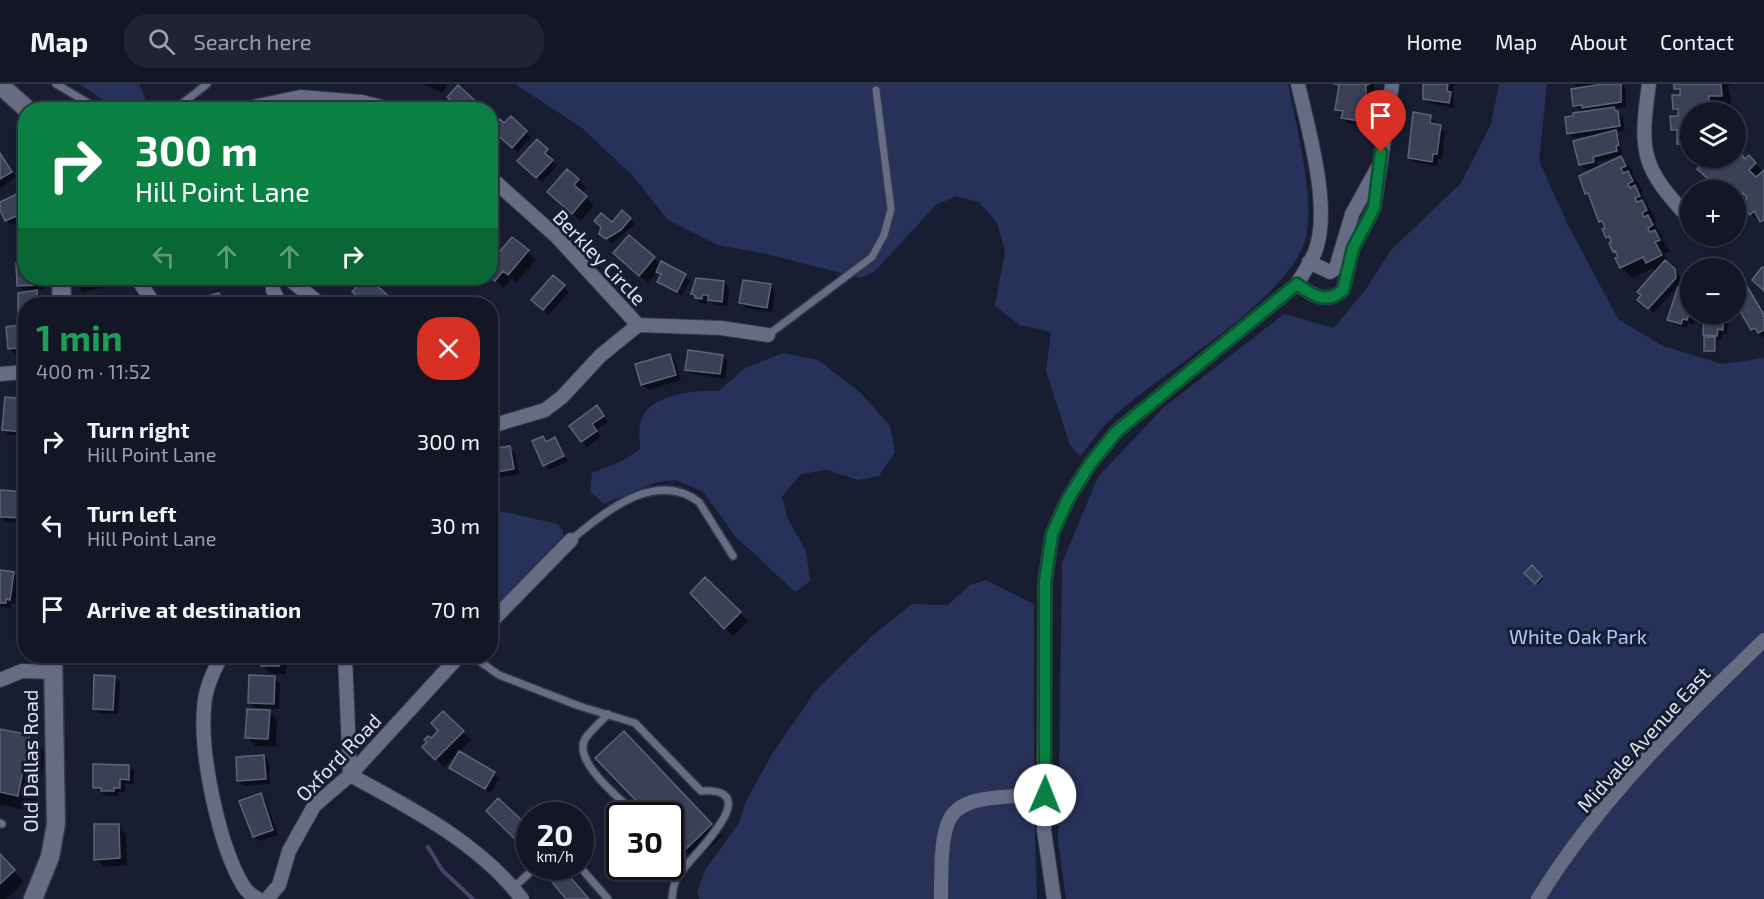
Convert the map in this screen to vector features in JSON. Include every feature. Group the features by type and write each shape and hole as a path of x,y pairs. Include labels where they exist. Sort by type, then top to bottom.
{"street":[{"path":"1054,899 1044,830 1045,582 1052,534 1068,499 1090,464 1117,431 1297,284 1316,250 1320,212 1317,174 1298,84"},
{"path":"1309,262 1330,272 1336,268 1350,242 1369,222 1377,195 1378,166 1392,84"},
{"path":"1648,84 1643,133 1646,155 1666,192 1680,208"},
{"path":"0,85 19,102"},
{"path":"277,102 300,97 362,102"},
{"path":"1297,284 1313,296 1326,298 1343,290 1350,242 1364,189 1378,166"},
{"name":"Berkley Circle","path":"498,184 557,237 638,325 721,328 768,335"},
{"path":"1364,189 1377,195"},
{"path":"297,285 311,297"},
{"path":"498,424 545,410 562,397 600,356 638,325"},
{"path":"0,374 18,373"},
{"path":"498,615 571,540"},
{"name":"Midvale Avenue East","path":"1538,899 1613,796 1662,742 1764,640"},
{"path":"218,663 213,673 204,707 210,781 230,859 245,890 258,899"},
{"path":"345,663 350,775 417,812 477,854 522,899"},
{"name":"Oxford Road","path":"267,899 279,885 289,851 314,806 350,775 453,663"},
{"path":"0,680 22,670 53,664"},
{"name":"Old Dallas Road","path":"33,899 50,857 56,824 53,664"},
{"path":"941,899 941,852 944,830 958,808 981,798 1045,795"}],"lane":[{"path":"56,84 86,102"},
{"path":"184,102 207,84"},
{"path":"768,335 872,257 884,235 891,209 876,90"},
{"path":"571,540 629,498 649,491 666,490 690,496 699,502 734,556"},
{"path":"482,663 499,675 635,723 701,791 720,792 728,802 721,825 678,876 672,899"},
{"path":"608,714 585,739 583,745 585,759 625,802"},
{"path":"513,888 522,880"},
{"path":"591,880 608,899"}],"green space":[{"path":"79,84 139,84 147,102 108,102"},
{"path":"515,84 1288,84 1306,182 1308,221 1306,237 1295,261 1276,286 1220,335 1131,402 1105,425 1080,456 1070,445 1046,371 1051,332 1020,325 995,306 1005,251 997,223 979,202 955,196 935,206 874,272 860,278 763,253 717,245 667,219 634,177 582,128"},
{"name":"White Oak Park","path":"1499,84 1547,84 1539,161 1568,225 1618,319 1663,346 1722,364 1764,358 1764,899 1066,899 1058,840 1062,563 1098,477 1163,408 1284,314 1334,328 1366,289 1391,250 1461,183 1491,124"},
{"path":"783,353 818,360 860,392 890,426 895,452 879,476 858,480 827,470 801,474 782,497 788,519 806,551 810,581 795,592 736,537 703,492 676,480 657,482 604,504 590,491 592,473 622,461 640,449 641,421 645,412 653,405 663,399 686,393 719,391 745,368"},
{"path":"498,511 557,524 563,530 563,536 498,605"},
{"path":"986,580 1034,604 1034,796 1037,899 699,899 697,892 705,870 739,823 746,801 772,754 816,690 872,636 912,604 948,605 970,585"}],"building":[{"path":"1334,84 1370,84 1366,85 1366,107 1359,121 1341,118 1343,111 1335,110 1339,85"},
{"path":"1423,84 1448,84 1447,91 1451,92 1449,103 1423,99"},
{"path":"1621,84 1621,102 1582,108 1582,105 1573,106 1571,89"},
{"path":"1674,84 1721,84 1722,96 1709,96 1709,102 1680,102 1680,144 1677,144 1677,130 1671,130 1670,116 1678,116 1678,109 1673,109 1672,95 1680,95 1680,89 1674,89"},
{"path":"458,85 477,102 452,102 447,97"},
{"path":"1614,107 1615,111 1618,111 1620,126 1567,134 1565,117 1573,116 1573,113"},
{"path":"1413,112 1431,115 1430,123 1441,125 1437,154 1433,154 1432,162 1408,158"},
{"path":"511,116 527,131 512,148 498,135 498,121 500,119 504,123"},
{"path":"1616,130 1619,145 1616,146 1617,151 1593,157 1594,162 1579,165 1573,141"},
{"path":"537,139 548,149 545,153 553,160 536,178 517,161"},
{"path":"0,153 12,172 0,179"},
{"path":"1749,155 1756,163 1749,170 1756,177 1764,170 1764,220 1760,222 1754,211 1750,215 1746,211 1746,180 1707,180 1697,169 1746,168 1746,158"},
{"path":"1621,156 1626,166 1621,168 1623,173 1628,171 1633,181 1628,184 1630,188 1635,185 1640,196 1635,198 1637,202 1642,200 1647,210 1642,213 1644,217 1648,215 1653,225 1648,228 1650,232 1655,230 1660,240 1655,242 1662,255 1646,263 1643,257 1620,268 1615,258 1618,257 1609,243 1611,242 1609,236 1606,238 1602,229 1605,228 1602,221 1599,222 1579,176"},
{"path":"567,169 579,179 574,185 587,196 572,214 547,192"},
{"path":"18,193 18,215 5,221 0,210 0,202"},
{"path":"622,210 631,218 621,230 606,239 599,234 601,227 594,221 601,213 612,222"},
{"path":"629,235 655,257 639,276 613,253"},
{"path":"512,237 529,250 508,275 503,271 498,277 498,254"},
{"path":"1665,260 1675,269 1676,278 1648,309 1637,300 1641,295 1637,292"},
{"path":"661,261 686,274 677,292 657,282 661,274 656,272"},
{"path":"16,263 18,263 18,285 38,285 17,286"},
{"path":"1762,267 1764,268 1764,291 1752,280"},
{"path":"553,275 565,285 543,310 531,300"},
{"path":"696,278 724,281 722,302 708,300 708,295 702,295 702,299 695,298 695,295 691,294"},
{"path":"743,280 771,284 767,308 739,303"},
{"path":"358,285 376,285 390,297 358,297 352,292"},
{"path":"1678,287 1680,288 1680,324 1667,320"},
{"path":"1746,287 1764,315 1764,330 1758,333 1755,328 1751,330 1746,321"},
{"path":"37,290 38,297 18,297 18,293"},
{"path":"219,293 220,297 204,297"},
{"path":"1704,324 1723,324 1723,330 1718,329 1717,336 1703,335"},
{"path":"18,325 18,348 8,349 6,327"},
{"path":"1704,337 1715,337 1715,351 1704,351"},
{"path":"688,350 723,355 720,374 685,370"},
{"path":"670,354 676,375 641,385 635,364"},
{"path":"5,397 18,398 18,431 2,430"},
{"path":"597,405 604,416 592,424 597,431 581,442 569,426"},
{"path":"543,436 546,442 555,437 564,456 543,466 532,441"},
{"path":"510,446 514,469 498,472 498,448"},
{"path":"0,490 18,491 18,518 0,517"},
{"path":"1532,565 1542,576 1535,584 1524,573"},
{"path":"0,570 14,572 10,600 6,599 6,603 0,603"},
{"path":"705,577 741,612 724,629 690,593"},
{"path":"261,663 279,663 279,666 261,666"},
{"path":"94,675 115,676 113,710 93,709"},
{"path":"249,675 275,676 274,704 248,703"},
{"path":"247,709 270,710 268,739 245,738"},
{"path":"443,711 464,731 435,760 422,747 427,742 424,740 428,736 431,738 438,731 431,723"},
{"path":"0,729 30,735 18,796 0,792"},
{"path":"624,731 712,824 684,851 684,802 637,802 595,758"},
{"path":"459,751 495,772 485,789 449,768"},
{"path":"264,755 266,779 237,781 236,757"},
{"path":"93,764 129,765 129,780 120,779 120,788 114,788 114,791 101,791 101,788 93,788"},
{"path":"261,793 273,830 253,837 239,801"},
{"path":"498,798 516,815 516,838 515,839 486,811"},
{"path":"94,824 119,824 120,858 94,860"},
{"path":"0,854 15,870 0,884"},
{"path":"573,880 589,899 566,899 552,882"}],"waterway":[{"path":"428,847 442,870 473,899"}],"route":[{"path":"1045,795 1045,582 1052,534 1068,499 1090,464 1117,431 1297,284 1313,296 1326,298 1343,290 1353,248 1369,222 1374,208 1379,186 1378,166 1381,152"}]}
